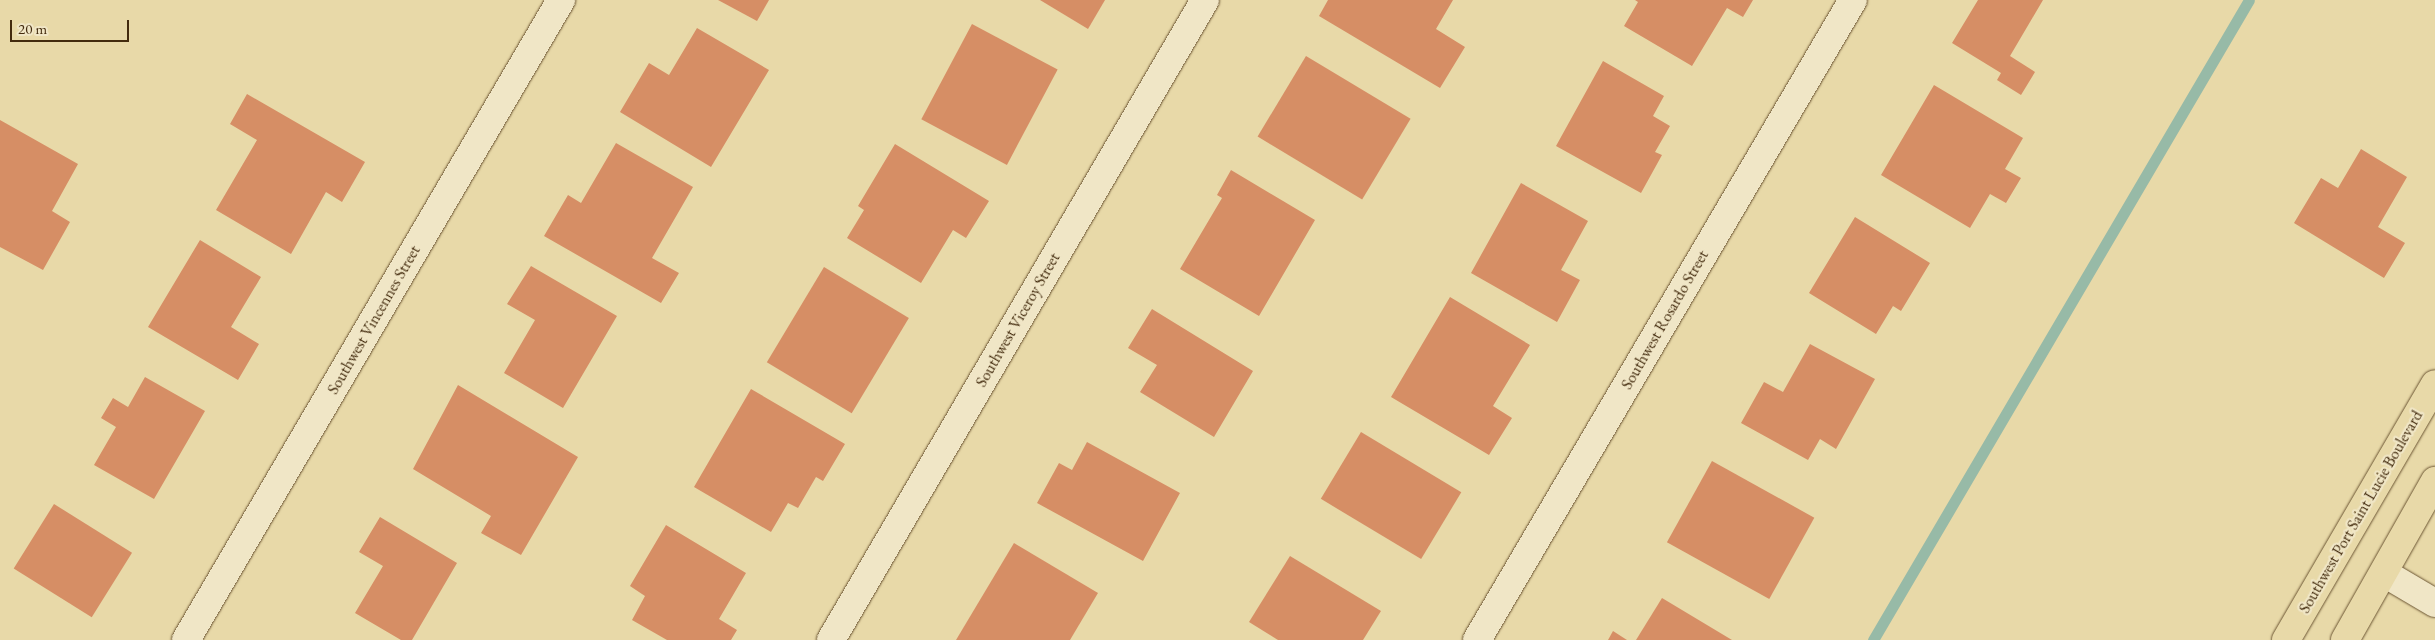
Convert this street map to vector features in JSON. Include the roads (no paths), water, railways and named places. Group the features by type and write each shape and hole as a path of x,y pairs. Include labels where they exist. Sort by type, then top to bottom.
{"main road":[{"name":"Southwest Port Saint Lucie Boulevard","path":"2286,640 2435,384"},
{"path":"2345,640 2435,481"}],"street":[{"name":"Southwest Vincennes Street","path":"186,640 562,0"},
{"name":"Southwest Viceroy Street","path":"831,640 1205,0"},
{"name":"Southwest Rosardo Street","path":"1477,640 1853,0"},
{"path":"2384,573 2435,603"}],"waterway":[{"path":"1873,640 2249,0"}]}
